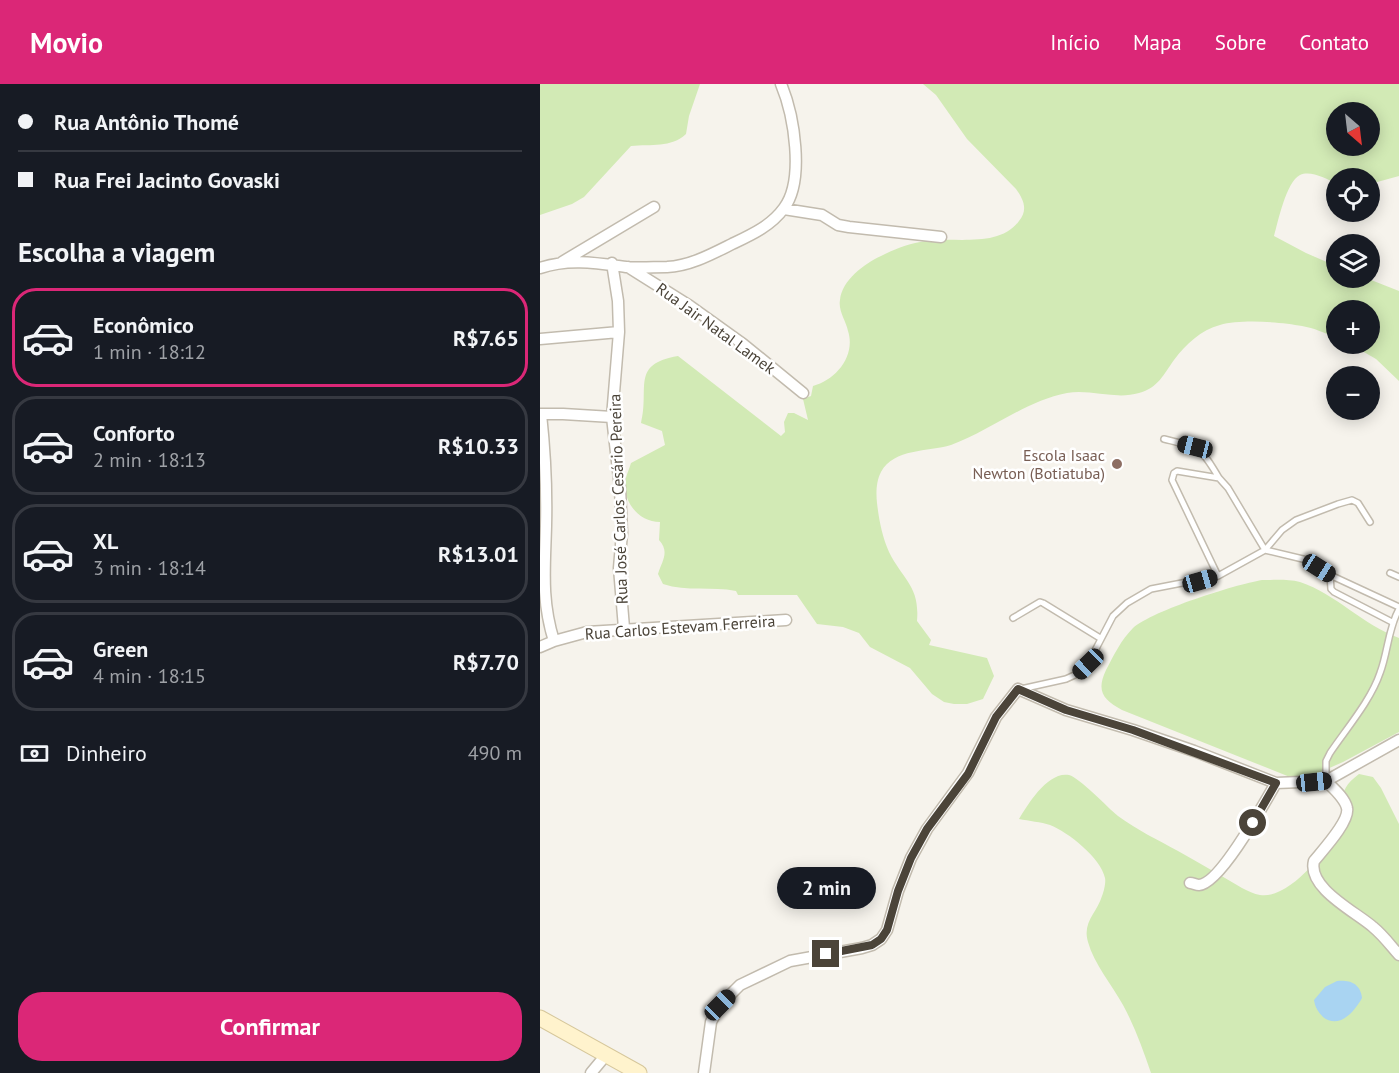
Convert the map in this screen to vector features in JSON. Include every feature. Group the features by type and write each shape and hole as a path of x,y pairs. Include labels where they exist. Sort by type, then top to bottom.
{"main road":[{"path":"540,1018 639,1073"}],"street":[{"path":"562,262 612,263 626,267 670,267 703,259 765,228 784,209 792,192 797,159 787,96 782,84"},
{"path":"540,268 562,262 654,207"},
{"path":"784,209 822,216 838,225 849,227 941,237"},
{"name":"Rua José Carlos Cesário Pereira","path":"612,263 618,301 619,332 612,417 620,488 619,568 624,628"},
{"name":"Rua Jair Natal Lamek","path":"626,267 690,306 743,344 803,393"},
{"path":"540,339 619,332"},
{"path":"554,641 544,591 547,478 540,414 612,417"},
{"name":"Rua Carlos Estevam Ferreira","path":"540,647 587,632 786,620"},
{"path":"704,1073 711,1022 720,1005 740,985 790,961 862,948 881,939 887,930 898,891 911,858 927,829 968,774 996,717 1018,689 1066,710 1164,740 1276,783 1326,781 1398,743"},
{"path":"1326,781 1348,810 1346,819 1314,861 1312,868 1315,878 1324,890 1377,930 1399,955"},
{"path":"1190,883 1199,885 1206,883 1214,876 1241,843 1276,783"},
{"path":"591,1073 606,1055"}],"lane":[{"path":"1164,439 1195,447 1205,456 1228,488 1265,550 1307,560 1330,575 1399,608 1392,622 1378,678 1330,753 1326,761 1326,781"},
{"path":"1218,576 1172,475 1177,471 1219,478"},
{"path":"1018,689 1066,679 1078,673 1088,664 1113,616 1127,603 1151,590 1218,576 1265,550 1282,530 1296,520 1352,500 1358,503 1370,522"},
{"path":"1390,573 1399,577"},
{"path":"1330,575 1331,589 1334,592 1392,622"},
{"path":"1013,618 1040,602 1100,638"}],"green space":[{"path":"540,84 700,84 689,116 686,134 674,142 631,146 584,197 572,204 540,215"},
{"path":"923,84 1399,84 1399,176 1380,181 1380,168 1326,168 1326,178 1314,174 1300,175 1295,179 1287,194 1274,236 1326,262 1326,288 1380,288 1380,284 1399,291 1399,381 1376,359 1367,354 1380,354 1380,300 1326,300 1326,334 1306,327 1261,322 1229,323 1213,327 1194,338 1160,380 1146,391 1130,395 1076,392 1052,397 1022,409 951,445 912,452 887,464 879,476 876,496 883,534 894,562 913,591 916,599 917,621 931,640 929,645 987,658 994,676 983,699 967,704 954,704 944,702 932,694 910,668 870,647 859,633 843,627 817,624 797,595 738,595 736,591 681,588 663,584 658,574 665,553 659,540 660,522 647,519 636,512 628,500 625,487 631,463 665,445 662,431 641,423 645,379 653,365 678,356 781,436 785,432 784,422 788,413 794,413 808,420 803,399 811,396 813,386 836,373 847,358 850,340 840,308 840,300 849,279 861,268 874,259 915,243 932,240 986,239 999,236 1019,221 1024,209 1019,193 967,139 936,95"},
{"path":"1262,580 1295,581 1313,587 1373,625 1399,638 1399,732 1343,762 1300,781 1122,710 1103,694 1102,684 1106,670 1118,648 1133,628 1176,606"},
{"path":"1359,774 1373,777 1399,824 1399,1073 1151,1073 1127,1013 1099,966 1088,942 1088,923 1100,902 1105,887 1102,870 1091,854 1066,833 1050,825 1019,819 1028,805 1046,783 1061,775 1069,775 1118,816 1140,830 1244,889 1260,895 1271,894 1283,890 1294,882 1326,849 1341,820 1343,794 1351,781"}],"water":[{"path":"1337,981 1346,981 1357,986 1362,998 1351,1013 1335,1021 1323,1017 1314,1000 1325,987"}],"place":[{"name":"Escola Isaac Newton (Botiatuba)","path":"1117,464"}],"route":[{"path":"826,954 862,948 881,939 887,930 898,891 911,858 927,829 968,774 996,717 1018,689 1066,710 1194,751 1276,783 1253,823"}]}
